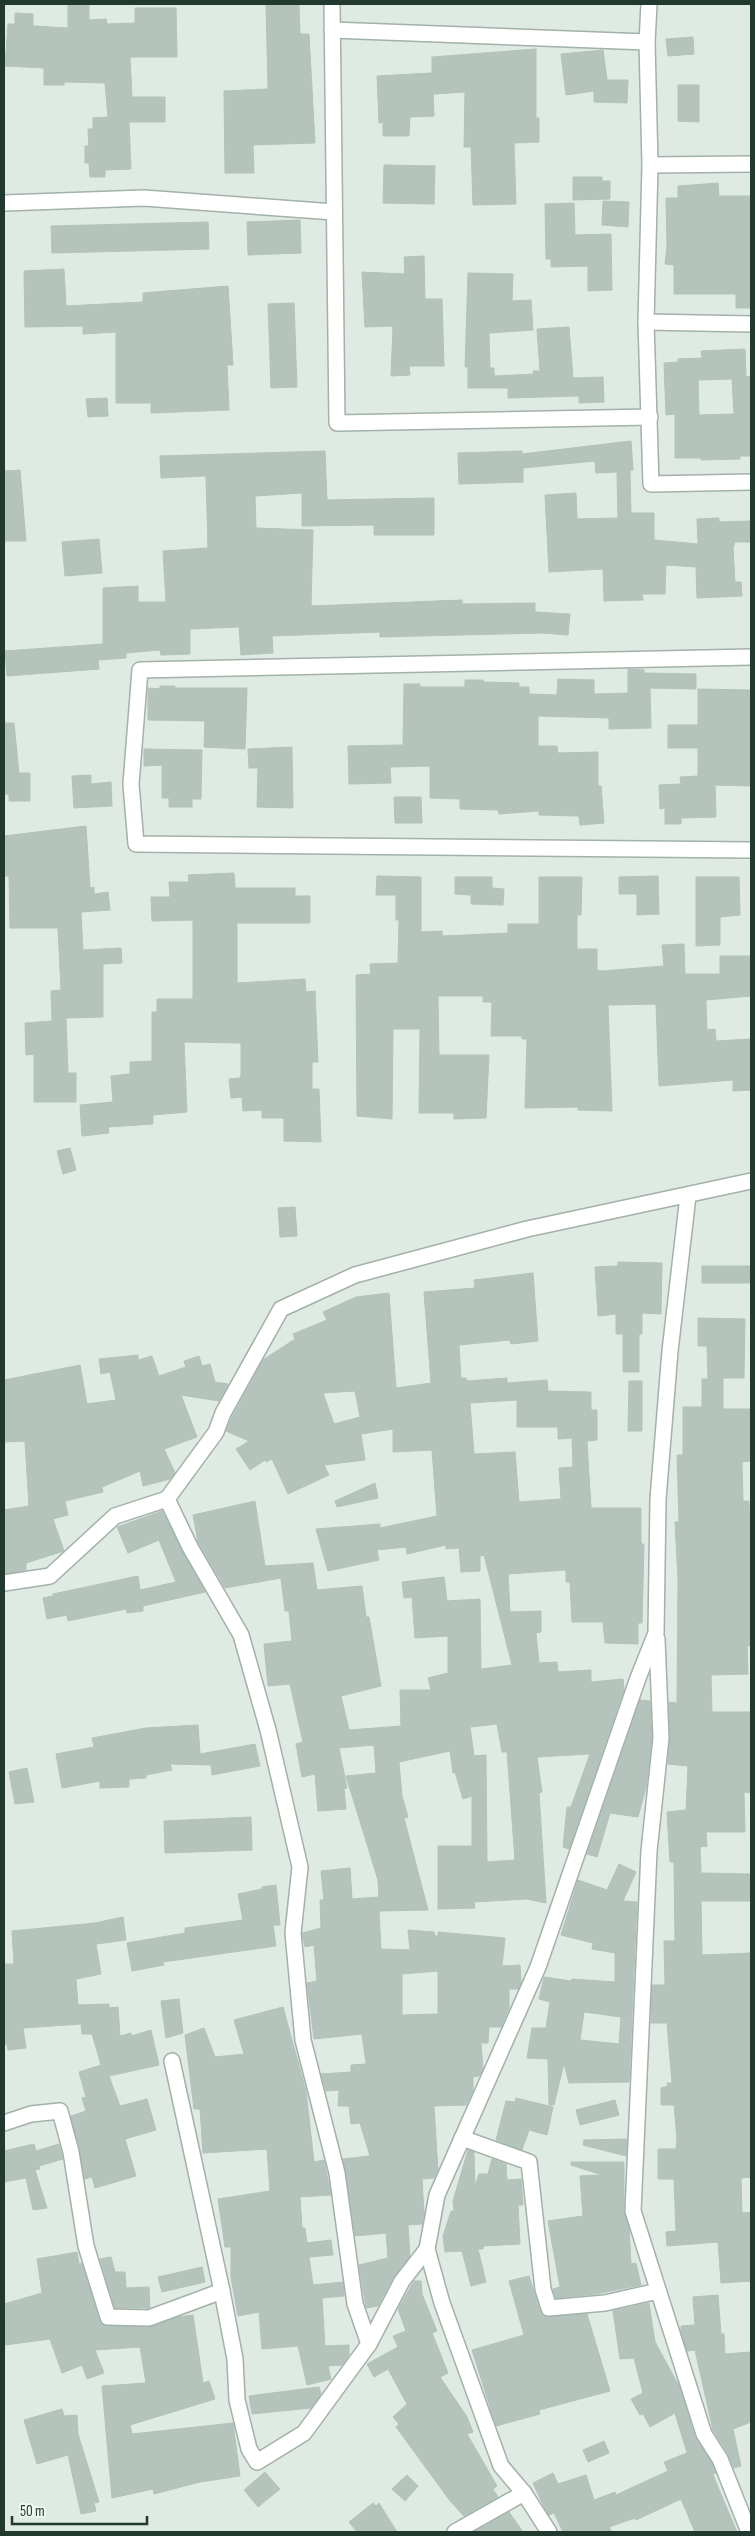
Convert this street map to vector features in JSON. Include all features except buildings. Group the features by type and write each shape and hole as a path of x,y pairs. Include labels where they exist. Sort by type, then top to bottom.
{"street":[{"path":"332,4 337,423 650,417"},
{"path":"648,4 650,165 646,322 651,484 751,482"},
{"path":"332,30 647,42"},
{"path":"650,165 751,164"},
{"path":"4,203 144,198 334,212"},
{"path":"646,322 751,324"},
{"path":"751,657 140,670 131,784 136,844 751,850"},
{"path":"4,1583 50,1576 115,1516 167,1499 216,1432 223,1413 280,1309 355,1275 527,1229 751,1181"},
{"path":"688,1196 670,1351 658,1500 656,1633 661,1738 649,1851 633,2211 704,2434 720,2459 749,2532"},
{"path":"167,1499 190,1547 241,1635 268,1730 300,1867 293,1933 303,2040 337,2174 355,2304 369,2344"},
{"path":"549,2532 524,2493 502,2466 442,2303 427,2249 437,2195 538,1968 638,1678 656,1633"},
{"path":"172,2061 222,2291 235,2359 237,2400 249,2449 257,2462 304,2433 369,2344 402,2281 427,2249"},
{"path":"4,2123 31,2114 60,2112 71,2152 86,2246 108,2317 148,2318 222,2291"},
{"path":"462,2138 529,2162 543,2289 549,2308 605,2303 658,2291"},
{"path":"455,2532 524,2493"}]}
